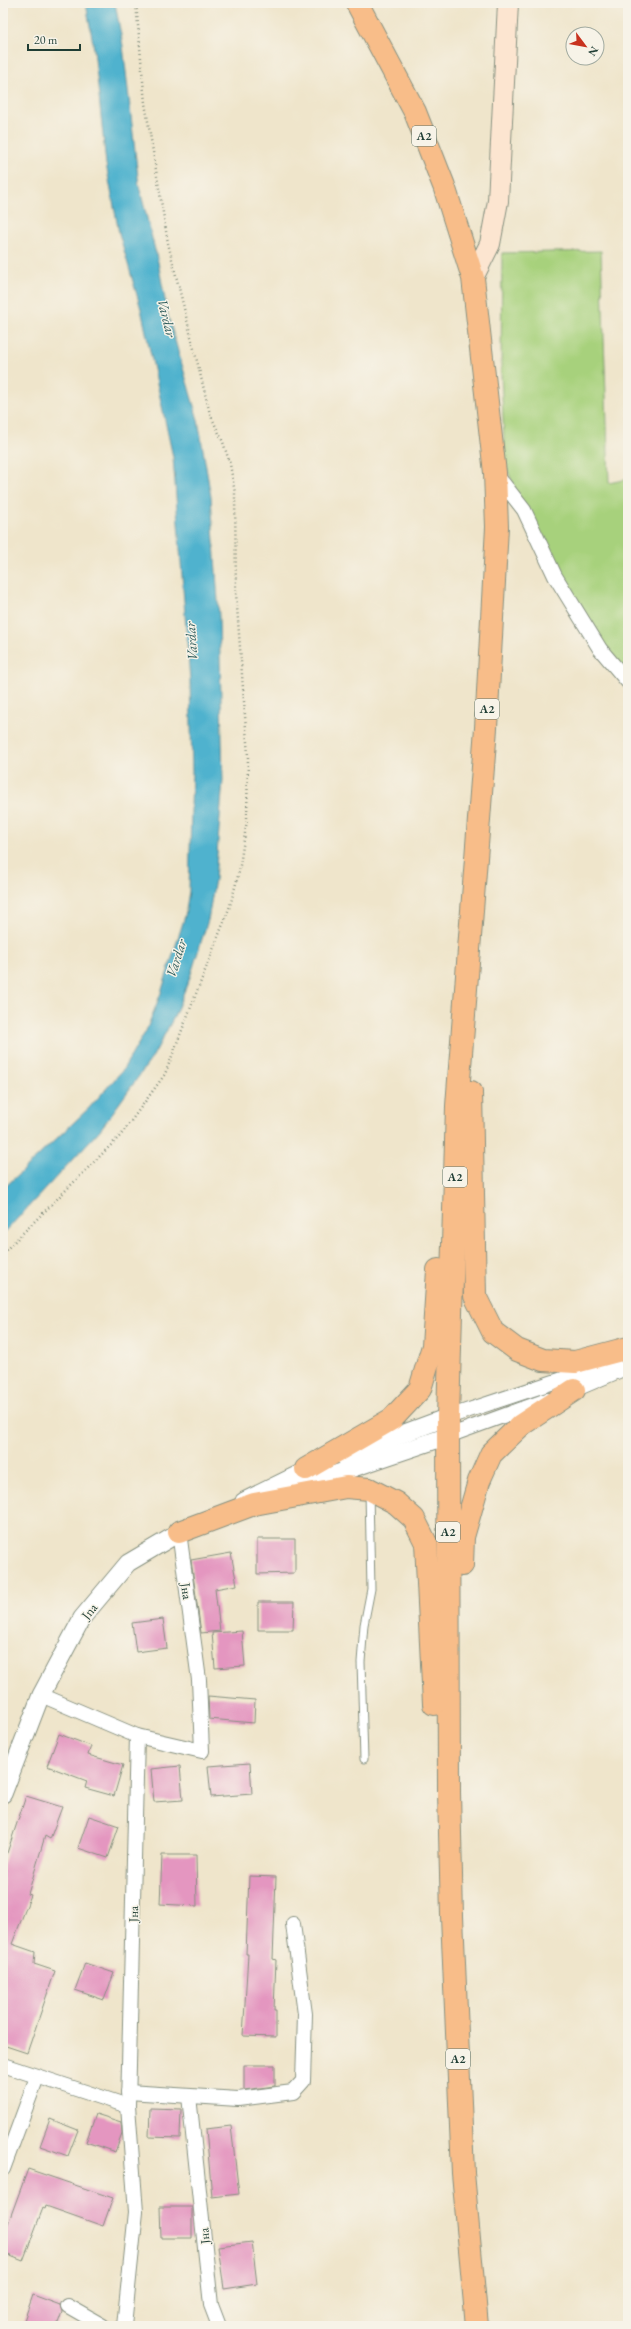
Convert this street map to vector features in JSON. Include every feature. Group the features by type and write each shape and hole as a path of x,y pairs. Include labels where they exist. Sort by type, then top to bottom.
{"main road":[{"name":"A2","path":"358,3 415,112 444,186 473,278 495,473 497,527 486,728 468,945 457,1106 448,1427 449,1792 452,1916 463,2174 477,2326"},
{"path":"473,278 490,244 498,201 508,3"},
{"path":"468,945 475,1296 493,1332 517,1350 543,1360 575,1362 628,1348"},
{"path":"306,1469 392,1419 420,1389 433,1346 444,1180 457,1106"},
{"path":"449,1792 458,1706 463,1537 478,1480 490,1454 521,1425 574,1390"},
{"path":"179,1532 254,1504 346,1487 369,1489 396,1503 414,1519 426,1543 434,1707 449,1792"}],"street":[{"path":"495,473 524,510 556,576 600,649 628,682"},
{"path":"252,1498 314,1482 448,1427 628,1357"},
{"path":"252,1498 306,1469 574,1390 628,1367"},
{"name":"Jna","path":"3,1794 41,1695 82,1618 128,1563 179,1532 252,1498"},
{"name":"Јна","path":"41,1695 137,1736 202,1751 198,1680 179,1532"},
{"name":"Јна","path":"124,2326 136,2212 128,2092 137,1736"},
{"path":"128,2092 238,2099 293,2092 303,2081 305,2014 293,1924"},
{"path":"3,2065 128,2106"},
{"path":"3,2170 37,2077"},
{"name":"Јна","path":"189,2096 211,2305 219,2326"},
{"path":"68,2306 103,2326"}],"lane":[{"path":"364,1760 361,1662 364,1625 371,1589 369,1489"}],"path":[{"path":"3,1253 121,1135 165,1074 230,906 239,872 247,820 248,756 236,593 235,493 230,464 223,442 210,414 168,243 145,103 136,3"}],"green space":[{"path":"601,251 609,483 628,479 628,682 600,649 524,510 505,464 501,373 502,253"}],"water":[{"name":"Vardar","path":"86,3 115,3 123,46 139,186 158,262 168,316 198,420 211,497 219,617 223,780 215,879 208,920 190,977 174,1017 152,1058 100,1130 3,1234 3,1189 89,1108 122,1071 146,1031 161,993 185,916 189,891 192,771 190,680 173,457 141,309 119,233 106,164 94,49"}],"building":[{"path":"257,1539 295,1539 295,1573 257,1574"},
{"path":"231,1553 237,1585 215,1589 220,1631 201,1633 191,1560"},
{"path":"258,1602 294,1602 293,1630 258,1630"},
{"path":"163,1619 167,1648 136,1652 132,1623"},
{"path":"242,1631 245,1666 215,1668 212,1633"},
{"path":"208,1696 255,1700 254,1723 209,1719"},
{"path":"59,1734 91,1746 88,1755 123,1765 114,1796 85,1788 87,1781 47,1766"},
{"path":"250,1763 252,1794 211,1797 208,1766"},
{"path":"180,1766 183,1800 154,1802 151,1769"},
{"path":"26,1796 62,1807 50,1839 45,1836 28,1894 31,1895 12,1944 35,1952 34,1964 55,1971 27,2053 3,2045 3,1865"},
{"path":"89,1816 119,1826 108,1858 78,1848"},
{"path":"162,1855 196,1855 197,1906 160,1904"},
{"path":"249,1876 276,1877 273,1959 276,1960 274,2010 276,2010 276,2037 243,2036 248,1954 246,1954"},
{"path":"85,1963 114,1973 104,2000 75,1990"},
{"path":"244,2065 275,2065 275,2086 244,2090"},
{"path":"150,2108 181,2109 180,2138 149,2137"},
{"path":"96,2114 121,2122 122,2133 115,2152 86,2142"},
{"path":"50,2119 78,2130 68,2156 40,2146"},
{"path":"231,2126 239,2194 212,2197 206,2129"},
{"path":"28,2169 113,2198 103,2226 46,2206 45,2209 43,2208 23,2261 3,2253 3,2237"},
{"path":"160,2207 192,2207 192,2238 161,2238"},
{"path":"252,2242 257,2284 224,2289 218,2246"},
{"path":"33,2295 60,2305 62,2312 57,2326 22,2326"}]}
